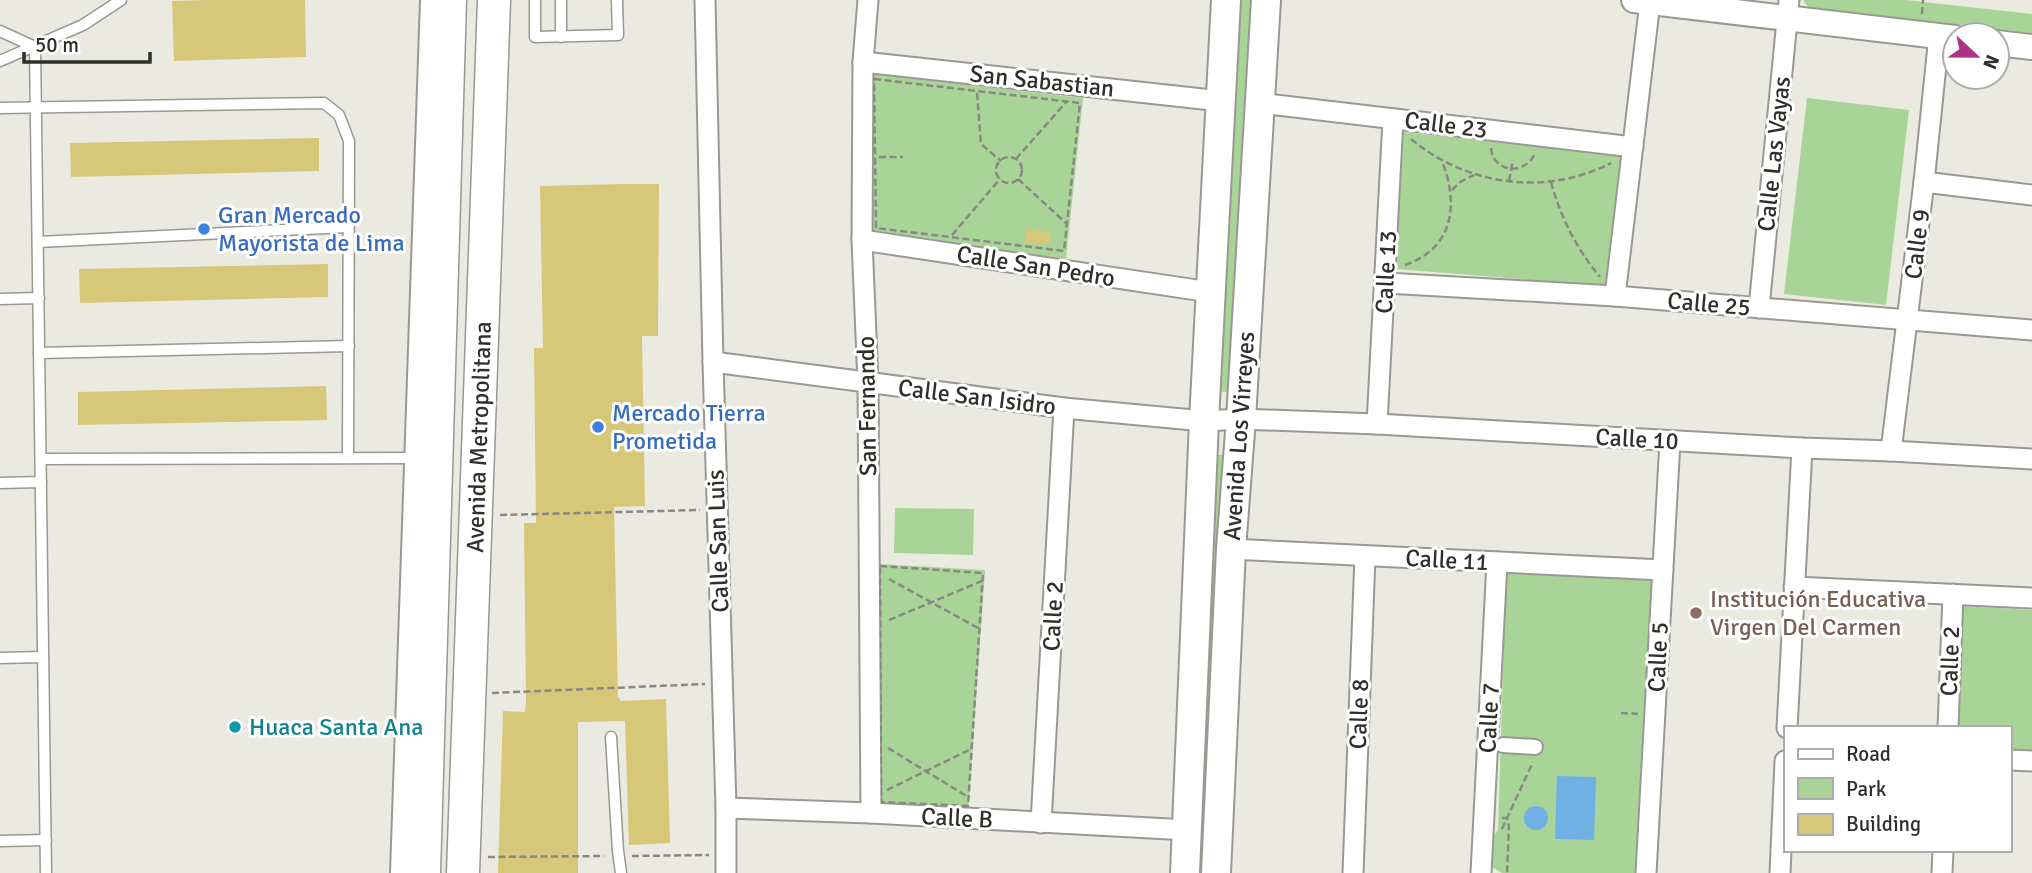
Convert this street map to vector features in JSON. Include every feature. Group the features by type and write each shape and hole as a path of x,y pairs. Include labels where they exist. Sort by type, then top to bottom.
{"main road":[{"name":"Avenida Metropolitana","path":"424,873 450,0"},
{"name":"Avenida Metropolitana","path":"463,865 494,0"},
{"name":"Avenida Los Virreyes","path":"1185,873 1210,292 1226,0"},
{"name":"Avenida Los Virreyes","path":"1216,873 1231,550 1266,0"}],"street":[{"path":"403,873 433,0"},
{"name":"Calle San Luis","path":"705,0 726,864"},
{"name":"San Fernando","path":"868,0 863,62 862,240 874,570 871,813"},
{"path":"1615,296 1633,147 1642,1 1789,9 1941,36"},
{"name":"Calle Las Vayas","path":"1759,308 1789,9"},
{"path":"2011,45 2032,47"},
{"name":"San Sabastian","path":"863,62 1221,102"},
{"name":"Calle 9","path":"1891,451 1924,182 1941,75"},
{"name":"Calle 23","path":"1259,103 1633,147"},
{"name":"Calle 13","path":"1377,424 1393,119"},
{"path":"1924,182 2032,195"},
{"name":"Calle San Pedro","path":"862,240 1210,292"},
{"name":"Calle 25","path":"1386,282 1615,296 2032,330"},
{"name":"Calle San Isidro","path":"713,362 1064,408 1204,421 1241,419"},
{"name":"Calle 2","path":"1041,823 1064,408"},
{"name":"Calle 10","path":"1241,419 2032,459"},
{"name":"Calle 5","path":"1646,873 1670,441"},
{"path":"1787,726 1802,449"},
{"name":"Calle 11","path":"1231,550 1663,570"},
{"name":"Calle 8","path":"1353,873 1365,556"},
{"name":"Calle 7","path":"1490,871 1497,562"},
{"path":"1794,587 2032,598"},
{"name":"Calle 2","path":"1948,726 1953,594"},
{"path":"1503,745 1535,747"},
{"path":"2011,760 2032,761"},
{"path":"1780,873 1784,783"},
{"name":"Calle B","path":"726,808 1188,830"},
{"path":"1942,852 1942,873"}],"lane":[{"path":"0,61 83,25 121,0"},
{"path":"535,0 534,37 618,35 617,0"},
{"path":"561,0 561,37"},
{"path":"0,31 36,47"},
{"path":"36,47 46,873"},
{"path":"0,108 324,103 339,115 349,141 348,457"},
{"path":"38,242 347,227"},
{"path":"0,299 39,298"},
{"path":"39,353 349,346"},
{"path":"41,458 418,458"},
{"path":"0,483 41,482"},
{"path":"0,659 43,657"},
{"path":"611,737 621,873"},
{"path":"0,841 46,840"}],"path":[{"path":"874,79 1066,101 1080,103 1064,251 876,228 874,79"},
{"path":"977,91 981,144 1001,161"},
{"path":"1016,159 1066,101"},
{"path":"1418,136 1405,134 1442,161 1474,175 1509,182 1551,181 1587,174 1612,163"},
{"path":"1491,144 1496,161 1511,169 1520,169 1528,164 1536,149"},
{"path":"875,156 903,157"},
{"path":"1006,158 1016,159 1022,169 1021,176 1012,183 1000,179 997,170 1001,161 1006,158"},
{"path":"1509,182 1513,160"},
{"path":"1412,268 1399,267 1429,252 1440,239 1450,216 1452,190 1442,161"},
{"path":"1452,190 1460,182 1474,175"},
{"path":"950,237 1000,179"},
{"path":"1018,179 1067,224"},
{"path":"1551,181 1557,204 1576,246 1604,282 1606,268"},
{"path":"476,515 717,510"},
{"path":"874,570 983,573 968,806"},
{"path":"874,570 979,629"},
{"path":"880,624 982,582"},
{"path":"470,694 723,683"},
{"path":"1621,713 1644,714"},
{"path":"881,744 968,797"},
{"path":"1497,836 1533,762 1535,747"},
{"path":"881,793 971,748"},
{"path":"1501,818 1507,818"},
{"path":"1490,871 1506,873 1509,827 1507,818"},
{"path":"463,865 619,856 726,864"}],"green space":[{"path":"1232,0 1251,0 1228,392 1213,391"},
{"path":"1803,0 1905,0 2032,14 2032,33 2011,31 2011,21 1941,22 1808,7"},
{"path":"872,74 1083,98 1066,259 870,232"},
{"path":"1807,98 1909,110 1886,305 1784,294"},
{"path":"1403,132 1622,156 1605,286 1396,269"},
{"path":"1209,455 1227,455 1204,873 1188,873"},
{"path":"895,508 974,509 973,555 894,553"},
{"path":"878,564 985,570 968,814 877,804"},
{"path":"1506,573 1654,580 1640,873 1502,873 1489,865 1489,845 1498,829"},
{"path":"1960,606 2032,610 2032,750 2011,749 2011,726 1953,726"}],"water":[{"path":"1557,776 1596,777 1594,840 1555,839"},
{"path":"1536,806 1547,813 1548,818 1541,829 1536,830 1525,823 1524,818 1531,807"}],"building":[{"path":"305,0 306,57 174,61 172,1"},
{"path":"319,138 319,171 71,177 70,143"},
{"path":"659,184 658,336 642,336 645,506 614,507 618,698 620,701 666,699 670,843 629,845 625,721 578,722 578,873 498,873 503,711 525,712 526,701 524,523 536,523 534,348 543,348 540,186"},
{"path":"1026,230 1050,231 1050,244 1026,243"},
{"path":"328,264 328,297 80,303 79,269"},
{"path":"326,386 327,420 78,425 78,392"}],"place":[{"name":"Gran Mercado Mayorista de Lima","path":"204,229"},
{"name":"Mercado Tierra Prometida","path":"598,427"},
{"name":"Institución Educativa Virgen Del Carmen","path":"1696,613"},
{"name":"Huaca Santa Ana","path":"235,727"}]}
